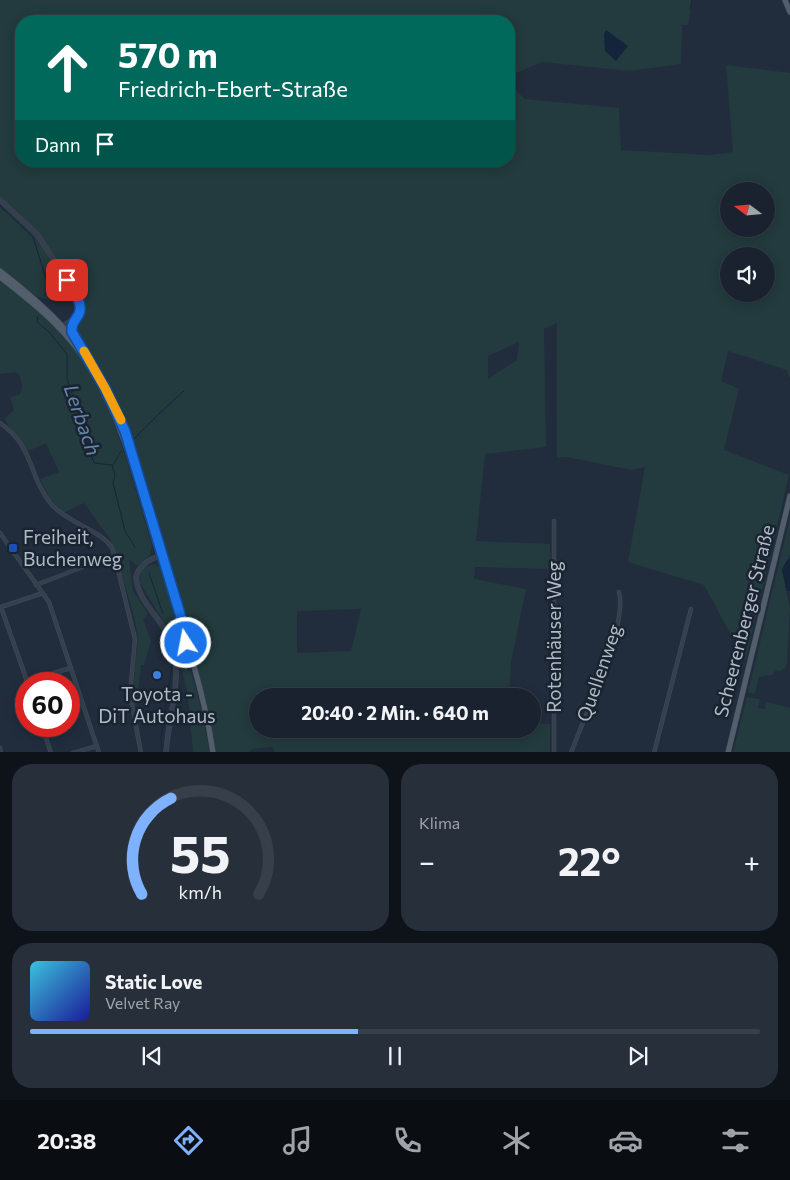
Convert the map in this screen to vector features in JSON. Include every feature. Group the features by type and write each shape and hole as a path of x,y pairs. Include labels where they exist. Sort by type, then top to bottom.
{"main road":[{"path":"785,0 790,12"},
{"path":"0,272 34,298 63,328 92,370 110,404 127,449 180,614 186,643 204,705 213,752"},
{"path":"0,277 76,340 94,368 118,415 161,557"},
{"path":"72,325 76,340"},
{"name":"Scheerenberger Straße","path":"728,752 790,496"}],"street":[{"path":"0,200 37,234 80,302 80,311 63,328"},
{"path":"63,328 72,325 74,319"},
{"path":"0,423 21,441 41,488 53,505 72,521 104,538 114,555 135,639 130,694 141,752"},
{"name":"Rotenhäuser Weg","path":"554,521 554,752"},
{"path":"0,533 49,602 100,752"},
{"path":"36,584 114,555"},
{"path":"161,557 148,562 138,571 137,585 168,635 176,665 166,752"},
{"name":"Quellenweg","path":"571,752 611,648 618,622 619,592"},
{"path":"23,672 0,607 43,593"},
{"path":"654,752 691,609"},
{"path":"58,672 71,668"},
{"path":"46,737 51,752"},
{"path":"73,752 97,746"},
{"path":"0,748 2,752"}],"green space":[{"path":"0,0 692,0 688,25 682,25 681,64 629,71 542,62 515,73 515,15 15,15 15,167 515,167 515,90 525,99 619,108 621,150 709,155 733,152 726,65 790,73 790,379 787,370 728,351 721,381 739,389 724,450 789,475 745,661 704,585 628,562 645,467 632,470 566,457 557,458 557,323 544,329 546,447 485,454 476,541 550,544 551,569 475,567 474,579 526,589 511,662 509,688 249,688 249,738 541,738 541,723 550,724 550,752 275,752 273,747 252,749 249,752 215,752 179,605 132,449 118,410 94,362 75,334 75,327 82,313 80,298 39,234 0,197","holes":["519,342 517,360 488,379 488,356","361,609 351,651 297,653 297,611"]},
{"path":"0,205 36,237 64,282 66,286 53,301 37,297 0,269"},
{"path":"0,280 48,321 80,356 98,384 127,461 152,546 150,555 137,566 129,559 133,591 148,614 143,619 151,641 144,665 141,665 136,708 133,690 138,638 133,612 110,539 84,503 63,513 50,499 40,479 59,472 46,443 28,451 9,427 5,418 14,410 10,397 19,395 22,387 17,372 0,374"},
{"path":"790,518 790,554 784,572 785,587 790,607 786,667 780,671 776,670 772,675 759,677 755,694 748,692"},
{"path":"155,564 161,568 198,696 210,752 193,752 188,695 175,640 140,583 140,576 143,570"},
{"path":"747,697 760,699 758,708 765,709 766,702 790,708 790,752 733,752"}],"water":[{"path":"606,30 628,46 616,61 605,51 604,34"}],"waterway":[{"path":"690,9 692,0"},
{"name":"Lerbach","path":"0,206 33,237 49,288 44,296"},
{"name":"Lerbach","path":"38,316 37,322 49,332 67,354 67,378 94,463 112,465 115,475 113,483 125,531 135,547"},
{"path":"132,441 184,391"},
{"path":"113,465 121,451"},
{"path":"790,563 786,570 790,587"},
{"name":"Lerbach","path":"149,573 163,614"},
{"name":"Lerbach","path":"162,752 161,738 172,667"}],"slow traffic":[{"path":"84,351 121,420"}],"place":[{"name":"Freiheit, Buchenweg","path":"13,548"},
{"name":"Toyota - DiT Autohaus","path":"157,675"}],"route":[{"path":"67,280 80,302 80,311 74,319 72,332 113,402 125,431 180,614 186,643"}]}
